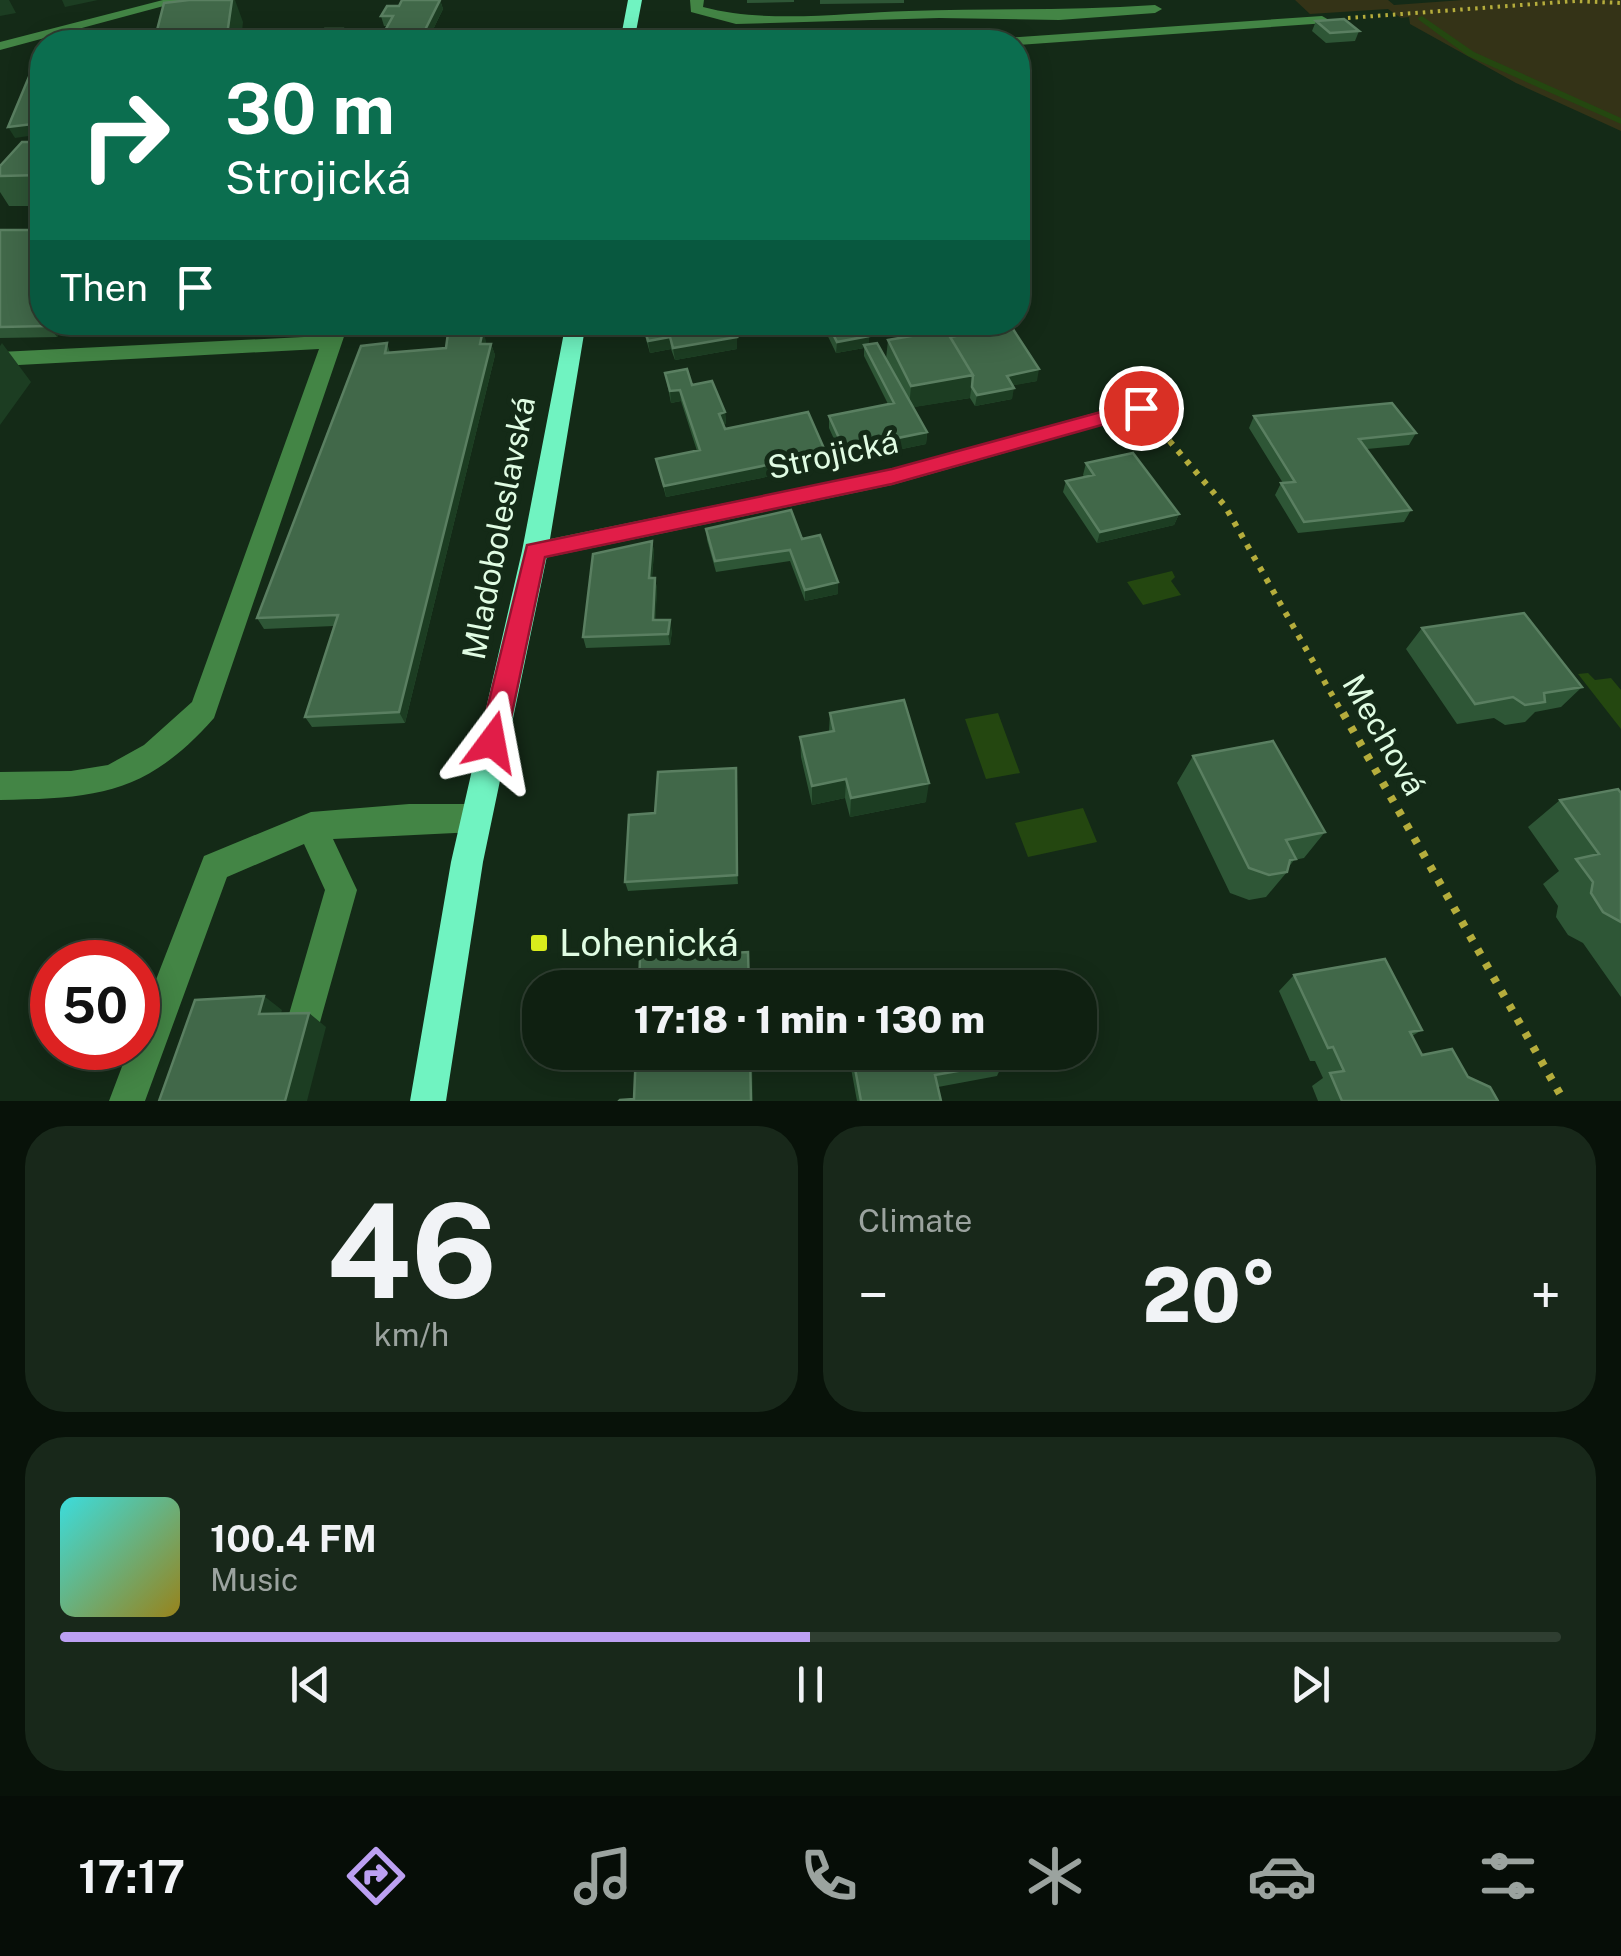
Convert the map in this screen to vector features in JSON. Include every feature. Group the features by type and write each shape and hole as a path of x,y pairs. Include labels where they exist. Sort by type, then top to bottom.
{"main road":[{"path":"629,30 634,0"},
{"name":"Mladoboleslavská","path":"428,1101 476,818 536,551 574,335"}],"street":[{"path":"62,30 179,0"},
{"path":"696,0 696,9 736,20 938,14 1059,16 1155,9"},
{"path":"1030,40 1322,20"},
{"path":"0,46 30,38"},
{"path":"0,359 299,335"},
{"path":"0,786 93,782 120,773 180,737 204,710 335,335"},
{"name":"Strojická","path":"536,551 892,477 1141,408"},
{"path":"127,1101 215,868 311,826 476,818"},
{"path":"303,1028 341,890 311,826"}],"path":[{"path":"1358,17 1558,2 1621,3"},
{"name":"Mechová","path":"1141,408 1224,506 1564,1101"}],"shaded area":[{"path":"1295,0 1388,0 1394,5 1463,0 1621,0 1621,131 1516,83 1410,24 1409,17 1401,18 1388,9 1310,14"},
{"path":"1172,571 1175,577 1171,581 1181,595 1143,605 1127,582"},
{"path":"1588,673 1595,680 1611,678 1621,690 1621,729 1578,674"},
{"path":"998,713 1020,773 986,779 965,719"},
{"path":"1083,808 1097,842 1028,857 1015,823"}],"building":[{"path":"232,0 228,30 157,30 164,3"},
{"path":"402,0 440,0 425,30 385,30 393,16 381,16 387,6 399,6"},
{"path":"1344,19 1359,31 1330,33 1316,21"},
{"path":"30,74 30,124 8,127"},
{"path":"22,142 30,142 30,175 0,176 0,166"},
{"path":"0,230 30,230 30,326 0,327"},
{"path":"448,335 482,335 480,344 491,344 399,712 305,717 338,615 257,618 361,346 387,343 385,353 446,348"},
{"path":"646,335 737,337 673,348 670,337 648,341"},
{"path":"834,335 869,336 837,342"},
{"path":"949,335 973,375 911,386 888,340"},
{"path":"1017,335 1039,369 1007,376 1014,388 977,395 972,387 973,375 950,337"},
{"path":"877,343 927,432 844,449 829,416 894,403 864,345"},
{"path":"687,369 692,385 712,381 725,412 719,414 725,429 808,412 826,453 664,486 656,459 700,450 680,390 670,391 665,373"},
{"path":"1392,403 1416,433 1359,439 1411,510 1304,522 1281,483 1295,482 1254,416"},
{"path":"1133,453 1179,514 1100,532 1066,481 1094,475 1086,463"},
{"path":"791,510 802,539 820,535 838,582 805,590 790,550 715,561 706,529"},
{"path":"652,541 649,578 655,578 653,620 670,620 668,634 583,637 593,554"},
{"path":"1524,613 1582,687 1544,693 1545,702 1525,705 1513,697 1475,704 1422,628"},
{"path":"904,700 929,783 851,798 846,779 812,786 800,737 834,731 830,713"},
{"path":"1273,741 1325,832 1286,840 1296,859 1290,860 1287,872 1269,875 1249,868 1193,756"},
{"path":"736,768 737,875 625,882 629,815 655,813 658,772"},
{"path":"1618,789 1621,922 1603,912 1591,893 1593,882 1576,859 1599,854 1560,800"},
{"path":"748,952 748,970 640,970 640,958"},
{"path":"1385,959 1422,1030 1410,1032 1422,1055 1452,1049 1468,1077 1490,1087 1498,1101 1342,1101 1330,1073 1344,1071 1333,1047 1328,1048 1294,975"},
{"path":"264,996 259,1014 309,1013 285,1101 159,1101 195,1000"},
{"path":"635,1070 750,1070 751,1101 619,1101 634,1099"},
{"path":"855,1070 963,1070 935,1075 941,1101 861,1101"}],"waterway":[{"path":"1422,18 1471,54 1621,121"}],"place":[{"name":"Lohenická","path":"539,943"}],"route":[{"path":"492,742 536,551 892,477 1141,408"}]}
